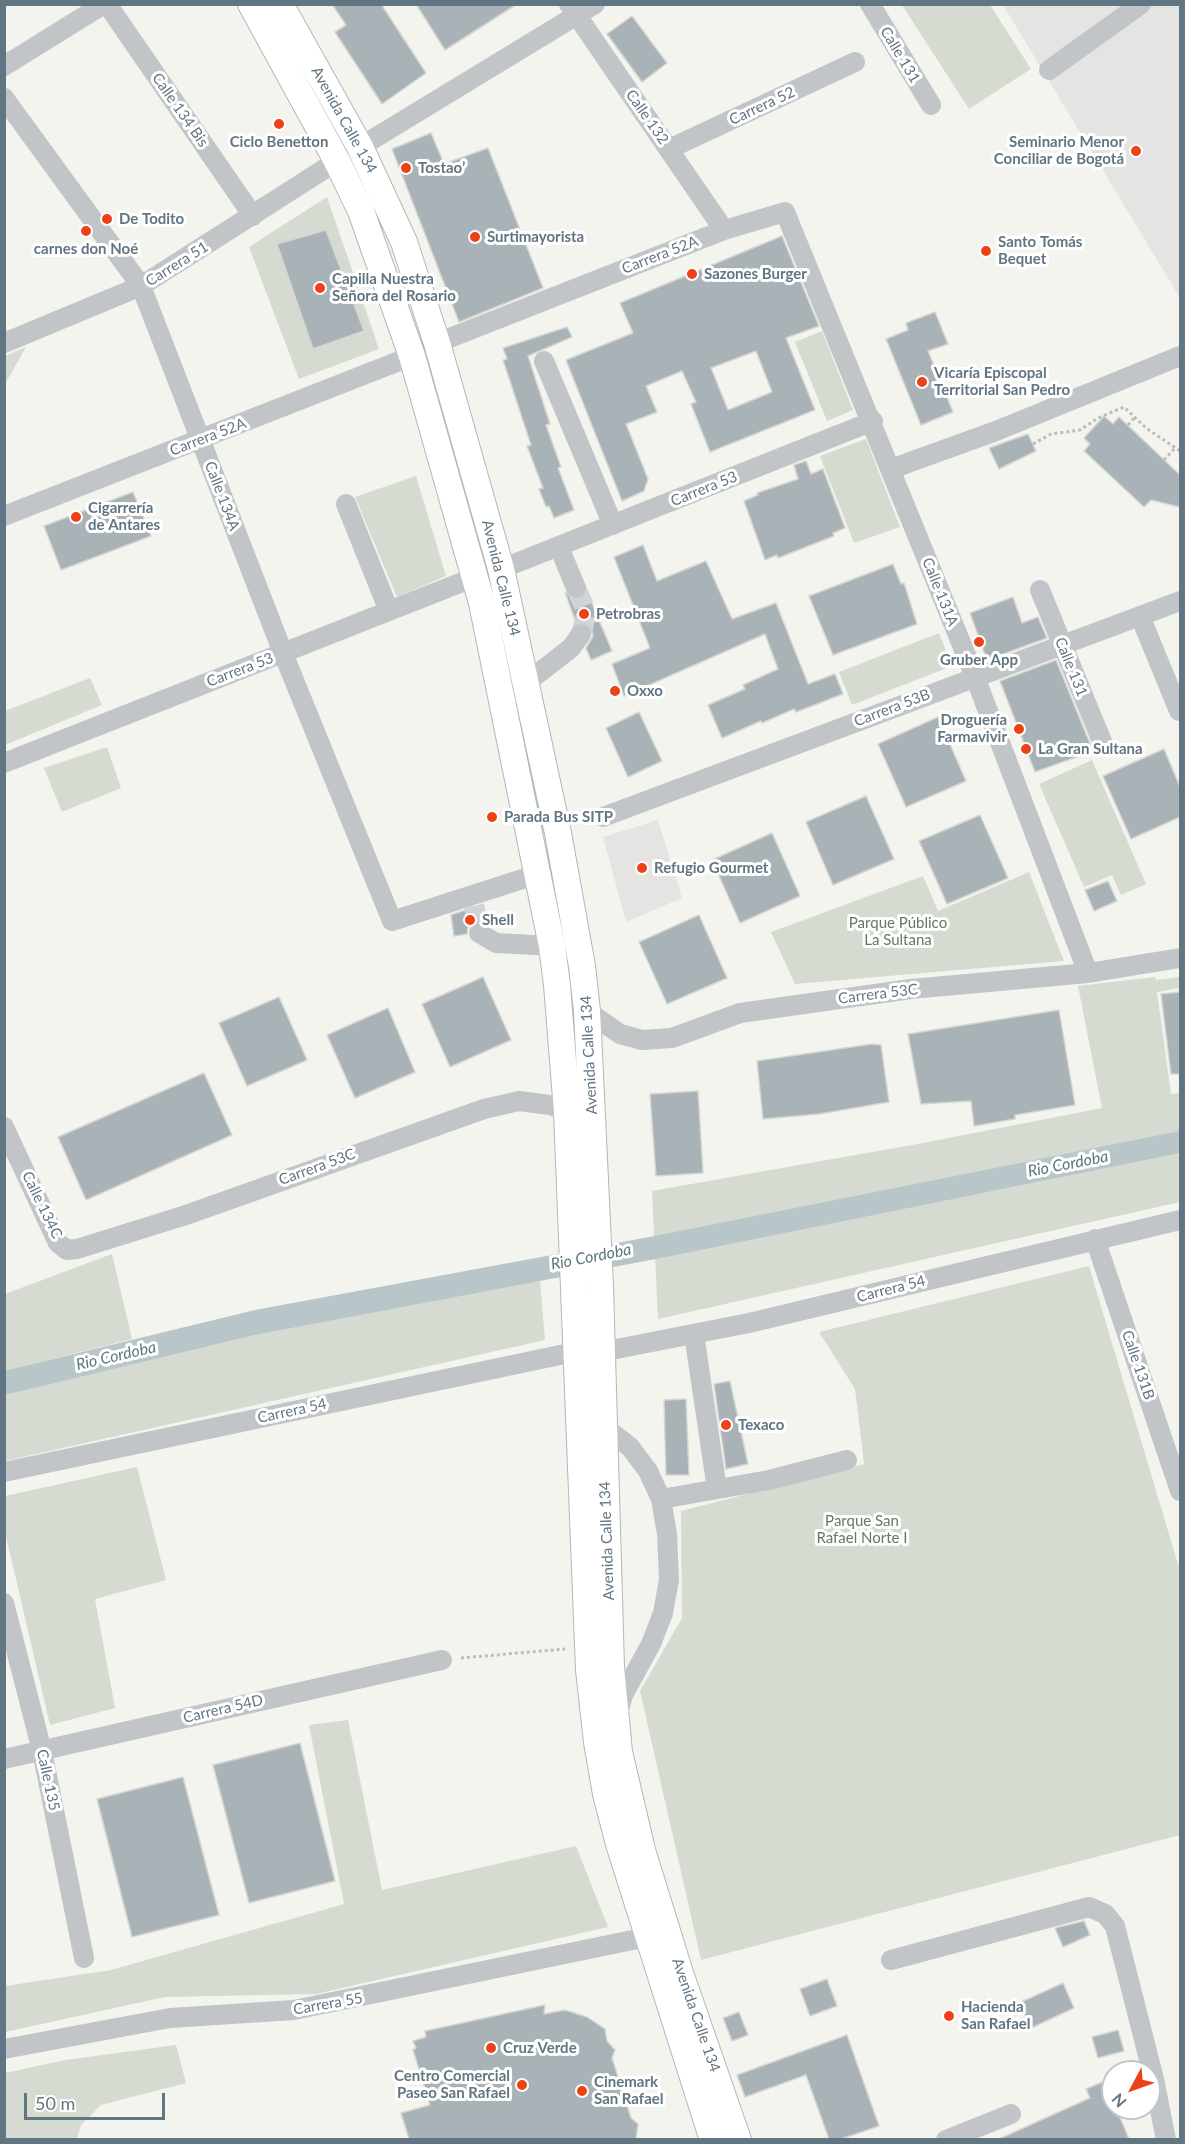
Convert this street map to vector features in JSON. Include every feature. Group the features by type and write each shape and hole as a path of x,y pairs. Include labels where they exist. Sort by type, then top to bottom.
{"main road":[{"name":"Avenida Calle 134","path":"250,4 337,161 361,211 412,356 475,577 552,946 567,1111 585,1225"},
{"name":"Avenida Calle 134","path":"280,4 360,147 394,217 437,343 501,569 560,844 582,966 587,1011 585,1225 590,1352 588,1647 592,1706 606,1794 647,1936 713,2139"},
{"name":"Avenida Calle 134","path":"590,1352 603,1426 610,1667 622,1763 642,1850 679,1970 738,2139"}],"street":[{"path":"4,66 106,4"},
{"name":"Calle 134 Bis","path":"106,4 253,216"},
{"path":"360,147 573,10 595,4"},
{"name":"Calle 131","path":"870,4 931,105"},
{"path":"1049,70 1141,4"},
{"name":"Calle 132","path":"573,10 724,230"},
{"name":"Carrera 52","path":"669,149 855,62"},
{"name":"Calle 134A","path":"4,98 141,286 283,653 392,921 474,900 537,874"},
{"name":"Carrera 51","path":"4,343 141,286 337,161"},
{"name":"Carrera 52A","path":"437,343 724,230 785,212"},
{"name":"Calle 131A","path":"785,212 873,422 975,677 1088,974"},
{"name":"Carrera 52A","path":"4,516 412,356"},
{"path":"891,469 996,430 1180,356"},
{"path":"544,361 613,525"},
{"name":"Carrera 53","path":"501,569 873,422"},
{"path":"346,504 388,611"},
{"path":"559,547 576,588"},
{"name":"Carrera 53","path":"4,763 475,577"},
{"name":"Calle 131","path":"1040,590 1102,744"},
{"name":"Carrera 53B","path":"603,817 1180,601"},
{"path":"1140,615 1179,711"},
{"path":"526,683 571,648 581,634"},
{"path":"479,933 496,944 552,946"},
{"name":"Carrera 53C","path":"587,1011 620,1035 642,1041 672,1038 740,1013 911,989 1088,974 1180,958"},
{"name":"Carrera 53C","path":"67,1250 77,1249 186,1215 484,1109 519,1101 550,1105 567,1111"},
{"name":"Calle 134C","path":"4,1126 58,1242 67,1250"},
{"name":"Carrera 54","path":"4,1472 590,1352 749,1323 1180,1220"},
{"name":"Calle 131B","path":"1095,1239 1180,1491"},
{"path":"694,1334 717,1489"},
{"path":"603,1426 630,1447 648,1471 661,1498 667,1534 669,1580 663,1613 651,1644 622,1695 616,1722"},
{"path":"661,1498 769,1479 847,1460"},
{"name":"Calle 135","path":"4,1603 42,1750 84,1958"},
{"name":"Carrera 54D","path":"4,1759 442,1660"},
{"path":"891,1960 1089,1907 1105,1914 1115,1926 1154,2079 1166,2139"},
{"name":"Carrera 55","path":"4,2049 170,2018 294,2010 647,1936"},
{"path":"946,2139 1011,2114"}],"path":[{"path":"1033,444 1052,434 1080,430 1098,418 1124,407 1180,451"},
{"path":"1128,425 1135,417"},
{"path":"1164,460 1175,448"},
{"path":"442,1660 588,1647"}],"shaded area":[{"name":"Seminario Menor Conciliar de Bogotá","path":"1003,5 1180,5 1180,298"},
{"name":"Refugio Gourmet","path":"658,820 682,898 626,922 603,837"}],"green space":[{"path":"902,5 990,5 1031,69 969,109"},
{"path":"327,197 379,349 299,379 249,247"},
{"path":"822,331 853,410 827,421 795,342"},
{"path":"26,347 5,384 5,356"},
{"path":"866,439 900,527 854,543 820,456"},
{"path":"416,476 446,576 397,597 355,497"},
{"path":"939,633 952,666 852,705 839,672"},
{"path":"90,678 102,705 5,745 5,711"},
{"path":"107,747 121,788 62,812 44,768"},
{"path":"1092,760 1146,884 1121,895 1112,875 1084,887 1039,784"},
{"name":"Parque Público La Sultana","path":"1029,872 1064,961 795,984 771,932 923,876 938,911"},
{"path":"1155,977 1156,980 1180,977 1180,988 1157,992 1171,1094 1180,1093 1180,1202 658,1319 652,1191 923,1143 1102,1108 1078,986"},
{"path":"112,1254 132,1339 5,1371 5,1294"},
{"name":"Parque San Rafael Norte I","path":"1089,1266 1180,1571 1180,1835 701,1960 640,1691 682,1618 681,1511 864,1464 855,1389 819,1332"},
{"path":"540,1280 545,1340 5,1461 4,1395 255,1335"},
{"path":"137,1467 166,1580 95,1599 115,1708 50,1725 5,1532 5,1496"},
{"path":"348,1720 382,1890 576,1846 608,1927 316,1994 165,1997 5,2032 5,1986 111,1970 344,1904 309,1725"},
{"path":"176,2045 186,2083 101,2105 81,2125 77,2139 5,2139 5,2073 65,2060"}],"water":[{"name":"Rio Cordoba","path":"1180,1131 1180,1153 661,1258 255,1335 5,1395 4,1371 255,1310 660,1235"}],"building":[{"path":"332,4 381,4 426,73 382,104 335,32 346,25"},
{"path":"416,4 517,4 445,50"},
{"path":"632,16 667,63 642,82 607,34"},
{"name":"Surtimayorista","path":"431,133 444,164 488,148 543,288 459,322 392,149"},
{"name":"Capilla Nuestra Señora del Rosario","path":"326,230 364,331 313,349 277,244"},
{"path":"782,236 819,326 786,338 815,410 710,452 691,404 696,402 682,371 646,386 657,412 626,424 648,479 644,491 622,501 566,360 633,333 620,303","holes":["756,351 772,392 728,410 711,368"]},
{"name":"Vicaría Episcopal Territorial San Pedro","path":"935,312 948,344 928,351 953,412 921,425 886,339 908,330 906,323"},
{"path":"567,327 572,337 528,356 550,424 546,425 561,467 558,468 574,510 554,518 549,506 546,507 539,489 543,488 527,446 531,445 503,360 507,359 503,348"},
{"path":"1104,416 1113,424 1119,417 1180,475 1180,507 1151,500 1144,507 1084,451 1090,444 1084,438"},
{"path":"1028,434 1036,451 999,469 989,448"},
{"path":"806,461 811,474 823,469 845,528 833,533 834,536 778,558 777,555 765,560 744,501 758,495 757,493 798,479 794,465"},
{"path":"133,492 151,536 61,570 44,526"},
{"path":"643,545 657,581 706,561 732,619 776,603 808,684 835,674 843,694 796,712 794,709 762,723 761,721 722,738 708,705 745,689 743,685 778,669 765,634 624,696 612,664 650,648 614,557"},
{"path":"893,564 901,584 904,583 917,624 833,655 809,596"},
{"name":"Petrobras","path":"565,592 575,600 581,599 587,592 612,651 591,660 586,648 593,636 592,630 587,624 576,623"},
{"path":"1013,597 1022,623 1038,617 1047,638 987,660 970,613"},
{"path":"1056,660 1093,751 1035,772 1000,681"},
{"path":"639,712 662,761 628,777 606,728"},
{"path":"938,717 966,781 906,807 878,744"},
{"path":"1164,749 1180,787 1180,817 1131,839 1103,776"},
{"path":"866,796 894,859 833,885 806,822"},
{"path":"980,815 1008,878 947,904 919,841"},
{"path":"772,833 800,896 740,923 712,860"},
{"path":"1108,881 1117,901 1094,911 1085,890"},
{"name":"Shell","path":"483,904 488,924 474,922 468,927 467,934 454,936 451,915"},
{"path":"699,915 727,978 667,1004 639,942"},
{"path":"483,977 511,1040 450,1067 422,1004"},
{"path":"1180,992 1180,1074 1171,1074 1161,994"},
{"path":"279,997 307,1060 247,1086 219,1023"},
{"path":"388,1008 415,1072 355,1098 327,1035"},
{"path":"1059,1010 1075,1105 1015,1115 1015,1119 974,1126 971,1101 921,1104 908,1034"},
{"path":"872,1044 881,1045 889,1102 819,1114 763,1119 757,1061"},
{"path":"204,1073 232,1135 86,1200 58,1137"},
{"path":"698,1091 703,1173 656,1176 650,1094"},
{"name":"Texaco","path":"730,1381 748,1464 726,1469 714,1384"},
{"path":"686,1399 689,1475 666,1475 664,1400"},
{"path":"300,1743 335,1881 249,1903 213,1765"},
{"path":"183,1777 219,1915 132,1937 97,1799"},
{"path":"1084,1921 1090,1935 1063,1947 1055,1928"},
{"path":"827,1979 837,2006 810,2016 800,1989"},
{"path":"1063,1983 1074,2008 1031,2028 1019,2003"},
{"name":"Centro Comercial Paseo San Rafael","path":"545,2005 544,2014 565,2010 587,2017 605,2029 607,2041 615,2050 612,2058 631,2118 638,2124 636,2139 409,2139 401,2113 430,2105 413,2050 416,2048 413,2041 426,2037 425,2031"},
{"path":"739,2012 748,2035 732,2041 723,2018"},
{"path":"1118,2030 1124,2051 1098,2058 1092,2037"},
{"path":"847,2035 879,2126 841,2139 829,2139 806,2075 745,2097 737,2075"},
{"path":"1101,2083 1101,2120 1121,2120 1129,2139 999,2139 1090,2098 1086,2089"}],"tunnel":[{"path":"576,588 587,613 581,634"},
{"path":"474,906 479,933"}],"place":[{"name":"Ciclo Benetton","path":"279,124"},
{"name":"Seminario Menor Conciliar de Bogotá","path":"1136,151"},
{"name":"Tostao’","path":"406,168"},
{"name":"De Todito","path":"107,219"},
{"name":"carnes don Noé","path":"86,231"},
{"name":"Surtimayorista","path":"475,237"},
{"name":"Santo Tomás Bequet","path":"986,251"},
{"name":"Sazones Burger","path":"692,274"},
{"name":"Capilla Nuestra Señora del Rosario","path":"320,288"},
{"name":"Vicaría Episcopal Territorial San Pedro","path":"922,382"},
{"name":"Cigarrería de Antares","path":"76,517"},
{"name":"Petrobras","path":"584,614"},
{"name":"Gruber App","path":"979,642"},
{"name":"Oxxo","path":"615,691"},
{"name":"Droguería Farmavivir","path":"1019,729"},
{"name":"La Gran Sultana","path":"1026,749"},
{"name":"Parada Bus SITP","path":"492,817"},
{"name":"Refugio Gourmet","path":"642,868"},
{"name":"Shell","path":"470,920"},
{"name":"Texaco","path":"726,1425"},
{"name":"Hacienda San Rafael","path":"949,2016"},
{"name":"Cruz Verde","path":"491,2048"},
{"name":"Centro Comercial Paseo San Rafael","path":"522,2085"},
{"name":"Cinemark San Rafael","path":"582,2091"}]}
